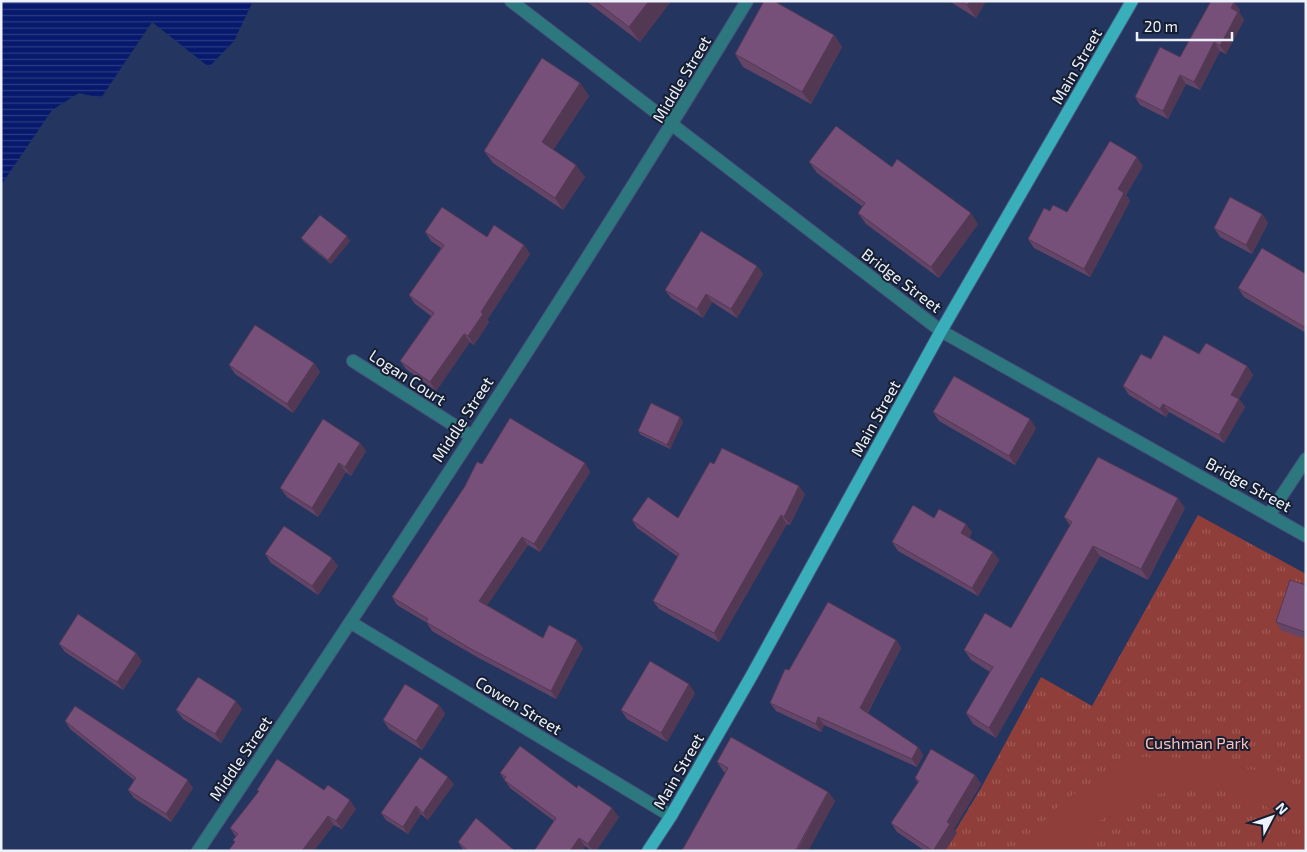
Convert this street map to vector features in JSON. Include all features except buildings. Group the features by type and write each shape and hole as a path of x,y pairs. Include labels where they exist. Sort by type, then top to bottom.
{"main road":[{"name":"Main Street","path":"648,851 671,816 752,675 941,331 1132,1"}],"street":[{"name":"Bridge Street","path":"511,1 941,331 1306,535"},
{"name":"Middle Street","path":"198,851 350,622 672,125 747,1"},
{"name":"Logan Court","path":"353,361 470,436"},
{"path":"1269,515 1306,458"},
{"name":"Cowen Street","path":"350,622 671,816"}],"green space":[{"name":"Cushman Park","path":"1198,515 1306,574 1306,851 943,851 981,788 1041,677 1092,706"},
{"path":"1141,757 1191,758 1254,770 1306,799 1306,829 1247,796 1195,786 1150,796 1101,820 1075,851 1027,851 1035,834 1046,818 1060,805 1091,784"}],"shaded area":[{"path":"1,1 253,1 234,41 209,67 152,22 101,98 78,103 59,125 1,222"}],"pier":[{"path":"79,93 101,98 97,102 80,106 61,127 1,225 1,185 52,110"}]}
